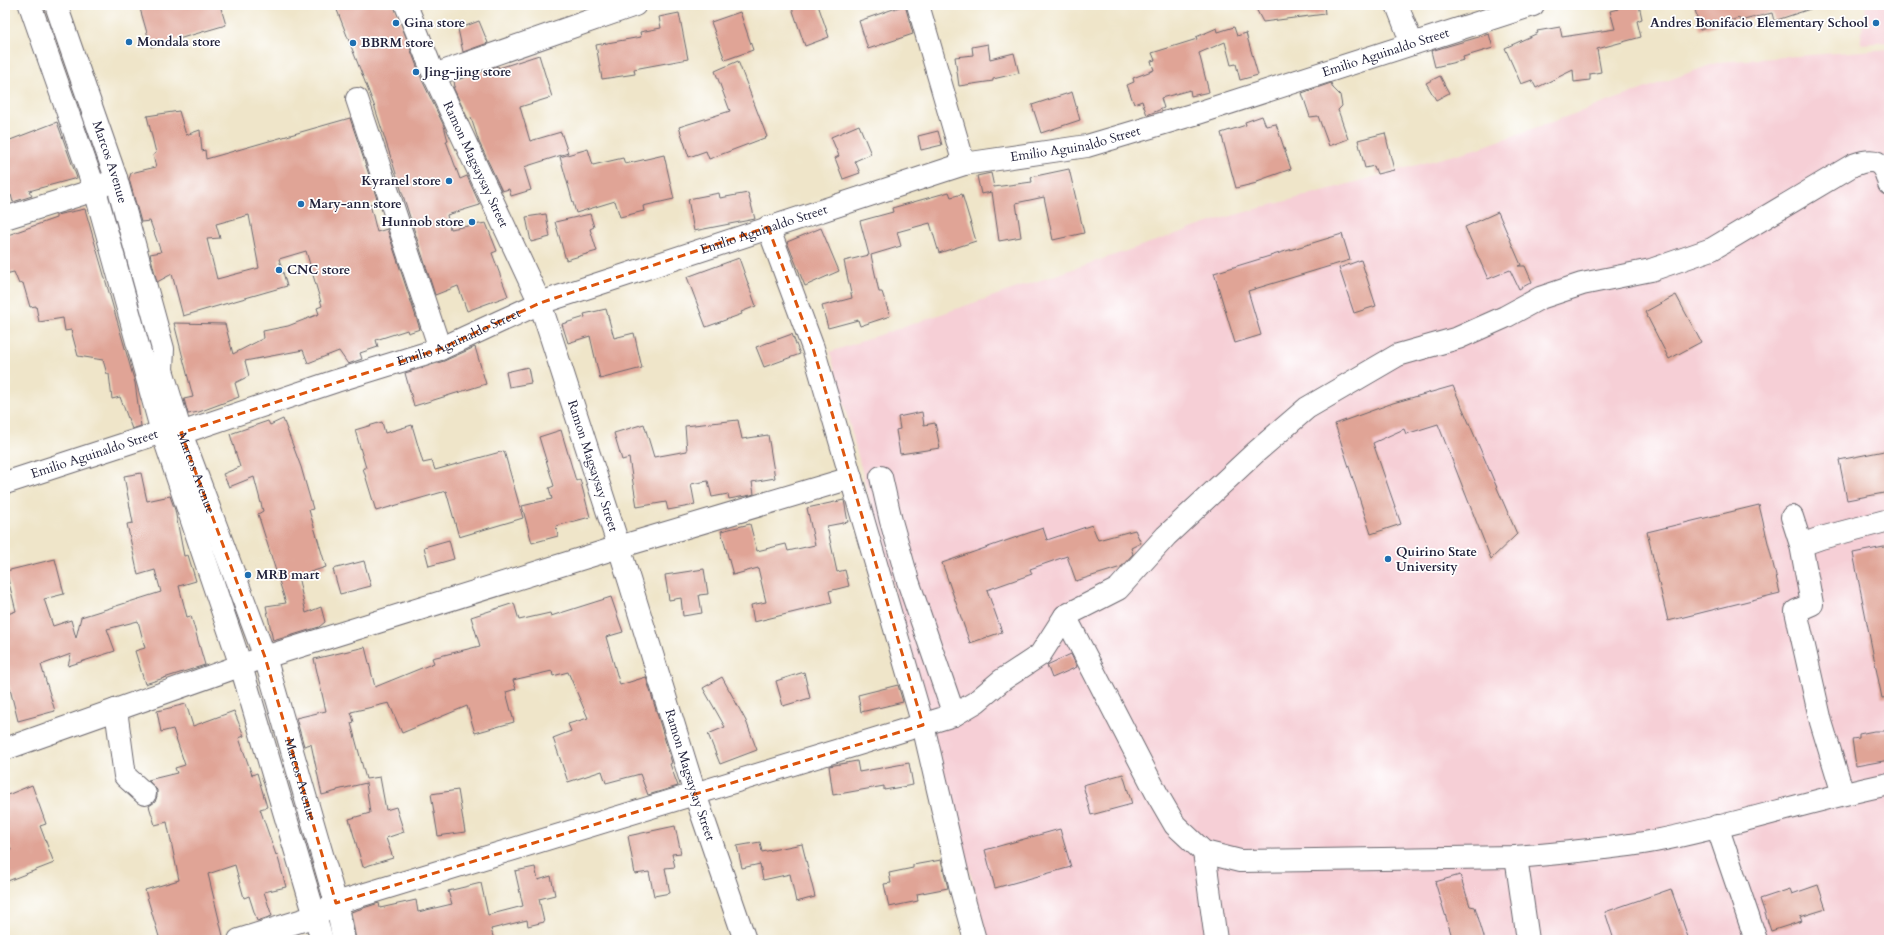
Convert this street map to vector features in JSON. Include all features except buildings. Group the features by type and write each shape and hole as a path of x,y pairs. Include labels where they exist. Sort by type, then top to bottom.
{"street":[{"name":"Marcos Avenue","path":"30,5 95,190 172,433 322,940"},
{"name":"Marcos Avenue","path":"56,5 116,178 163,349 162,370 172,433 265,657 336,903 344,940"},
{"name":"Ramon Magsaysay Street","path":"406,5 434,74 540,304 620,547 695,794 745,940"},
{"path":"434,74 635,5"},
{"path":"918,5 964,164"},
{"path":"1397,5 1412,44"},
{"name":"Emilio Aguinaldo Street","path":"5,483 172,433 440,349 540,304 768,227 964,164 1087,146 1198,114 1533,5"},
{"path":"356,99 440,349"},
{"path":"239,940 316,916 336,903 954,715 976,702 1002,680 1040,655 1065,616 1118,589 1166,536 1256,452 1307,408 1398,354 1458,338 1505,317 1547,295 1582,284 1652,270 1712,249 1853,165 1869,160 1876,161 1883,169 1889,184"},
{"path":"5,218 95,190 116,178"},
{"path":"768,227 813,348 923,725 974,940"},
{"path":"881,477 891,521 908,581 954,715"},
{"path":"5,749 265,657 620,547 851,478"},
{"path":"1792,517 1801,545 1812,604 1796,611 1821,722 1843,794"},
{"path":"1801,545 1821,538 1889,520"},
{"path":"1065,616 1157,794 1175,825 1204,852 1240,861 1516,857 1655,841 1889,784"},
{"path":"116,710 125,776 145,794"},
{"path":"1717,826 1756,940"},
{"path":"1204,852 1216,940"},
{"path":"1516,857 1528,940"}],"highlighted area":[{"path":"768,227 813,348 923,725 336,903 265,657 181,433 440,349 540,303"}],"shaded area":[{"name":"Andres Bonifacio Elementary School","path":"1866,5 1889,5 1889,42 1860,44"},
{"name":"Quirino State University","path":"1889,49 1889,940 988,940 830,352 1217,220 1479,148 1719,62"}],"place":[{"name":"Gina store","path":"396,23"},
{"name":"Andres Bonifacio Elementary School","path":"1876,23"},
{"name":"Mondala store","path":"129,42"},
{"name":"BBRM store","path":"353,43"},
{"name":"Jing-jing store","path":"416,72"},
{"name":"Kyranel store","path":"449,181"},
{"name":"Mary-ann store","path":"301,204"},
{"name":"Hunnob store","path":"472,222"},
{"name":"CNC store","path":"279,270"},
{"name":"Quirino State University","path":"1388,559"},
{"name":"MRB mart","path":"248,575"}]}
